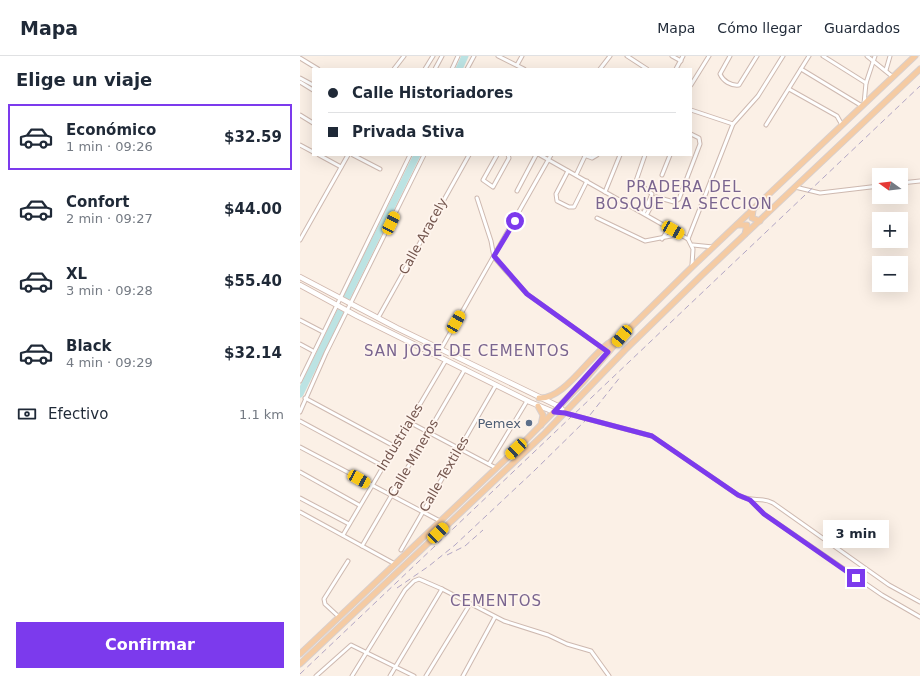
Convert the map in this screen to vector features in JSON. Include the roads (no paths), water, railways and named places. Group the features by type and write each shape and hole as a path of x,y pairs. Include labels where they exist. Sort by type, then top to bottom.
{"main road":[{"path":"539,398 552,397 622,336 692,267 915,56"},
{"path":"300,664 565,413 625,350 920,69"},
{"path":"753,210 752,218 760,220"},
{"path":"737,225 747,225 748,228 745,235"},
{"path":"300,277 378,318 560,407 565,413"},
{"path":"300,285 338,306 527,401 554,412 565,413"},
{"path":"300,654 560,407 606,350"},
{"path":"538,406 543,416 540,426"}],"street":[{"path":"395,68 404,56"},
{"path":"426,68 433,56"},
{"path":"436,68 442,56"},
{"path":"452,68 458,56"},
{"path":"468,68 474,56"},
{"path":"498,56 522,68"},
{"path":"517,65 522,56"},
{"path":"601,68 610,56"},
{"path":"626,56 645,68"},
{"path":"672,56 681,61"},
{"path":"677,68 683,56"},
{"path":"692,83 709,56"},
{"path":"730,56 720,74 722,78 736,86 739,85 757,56"},
{"path":"688,239 733,124 758,96 783,56"},
{"path":"766,125 809,56"},
{"path":"823,56 866,83"},
{"path":"867,56 874,60 893,77"},
{"path":"801,69 863,105 866,83 875,56"},
{"path":"886,70 890,56"},
{"path":"300,58 316,68"},
{"path":"300,78 311,86"},
{"path":"300,82 311,86"},
{"path":"789,89 837,116 842,125"},
{"path":"692,110 733,124"},
{"path":"300,115 312,122"},
{"path":"646,213 656,197 674,202 679,199 700,144 699,138 692,134"},
{"path":"300,145 312,151"},
{"path":"321,156 341,167"},
{"path":"300,240 347,156"},
{"path":"355,156 380,169"},
{"path":"300,381 313,351 338,306 410,156"},
{"path":"300,412 323,358 346,310 424,156"},
{"name":"Calle Aracely","path":"378,318 468,156"},
{"path":"496,156 484,180 493,187 509,158 508,156"},
{"path":"517,191 535,156"},
{"path":"542,156 646,213 688,239 693,245 694,256 692,267"},
{"path":"441,349 551,156"},
{"path":"576,175 585,156"},
{"path":"606,192 620,156"},
{"path":"645,156 636,181 652,194 646,213"},
{"path":"662,174 670,156"},
{"path":"568,171 556,194 557,201 569,207 574,207 587,181"},
{"path":"908,182 920,181"},
{"path":"795,187 820,193 872,187"},
{"path":"477,198 491,241 494,256 527,294 606,350"},
{"path":"597,218 607,221 640,239 651,241 680,234"},
{"path":"662,239 666,233 666,226"},
{"path":"693,245 714,247"},
{"path":"300,320 323,332"},
{"path":"300,344 313,351"},
{"name":"Industriales","path":"343,535 446,360"},
{"name":"Calle Mineros","path":"362,546 465,369"},
{"path":"300,370 304,372"},
{"name":"Calle Textiles","path":"401,550 422,511 496,385"},
{"path":"305,398 394,446"},
{"path":"489,464 527,401"},
{"path":"565,413 652,436 738,495 750,500 764,514 882,596 920,617"},
{"path":"300,422 383,466"},
{"path":"409,422 496,468"},
{"path":"300,447 371,486 440,521"},
{"path":"300,472 360,505"},
{"path":"300,498 349,524"},
{"path":"750,500 763,499 773,503 889,585 920,602"},
{"path":"300,512 395,564"},
{"path":"404,543 413,547"},
{"path":"339,616 325,604 324,599 348,561"},
{"path":"352,676 405,590 414,581 420,579 511,624 548,635 573,646 590,650 609,676"},
{"path":"390,676 442,589"},
{"path":"426,676 470,604"},
{"path":"463,676 495,617"},
{"path":"316,676 348,646 354,646 414,676"}],"waterway":[{"path":"459,68 465,56"},
{"path":"347,297 417,156"},
{"path":"300,394 340,312"}],"railway":[{"path":"300,674 920,86"},
{"path":"397,588 429,566 455,545 534,471 586,420 621,376"},
{"path":"447,555 465,546 483,530"}],"place":[{"name":"Pemex","path":"529,423"}],"district":[{"name":"PRADERA DEL BOSQUE 1A SECCION","path":"684,196"},
{"name":"SAN JOSE DE CEMENTOS","path":"467,351"},
{"name":"CEMENTOS","path":"496,601"}]}
